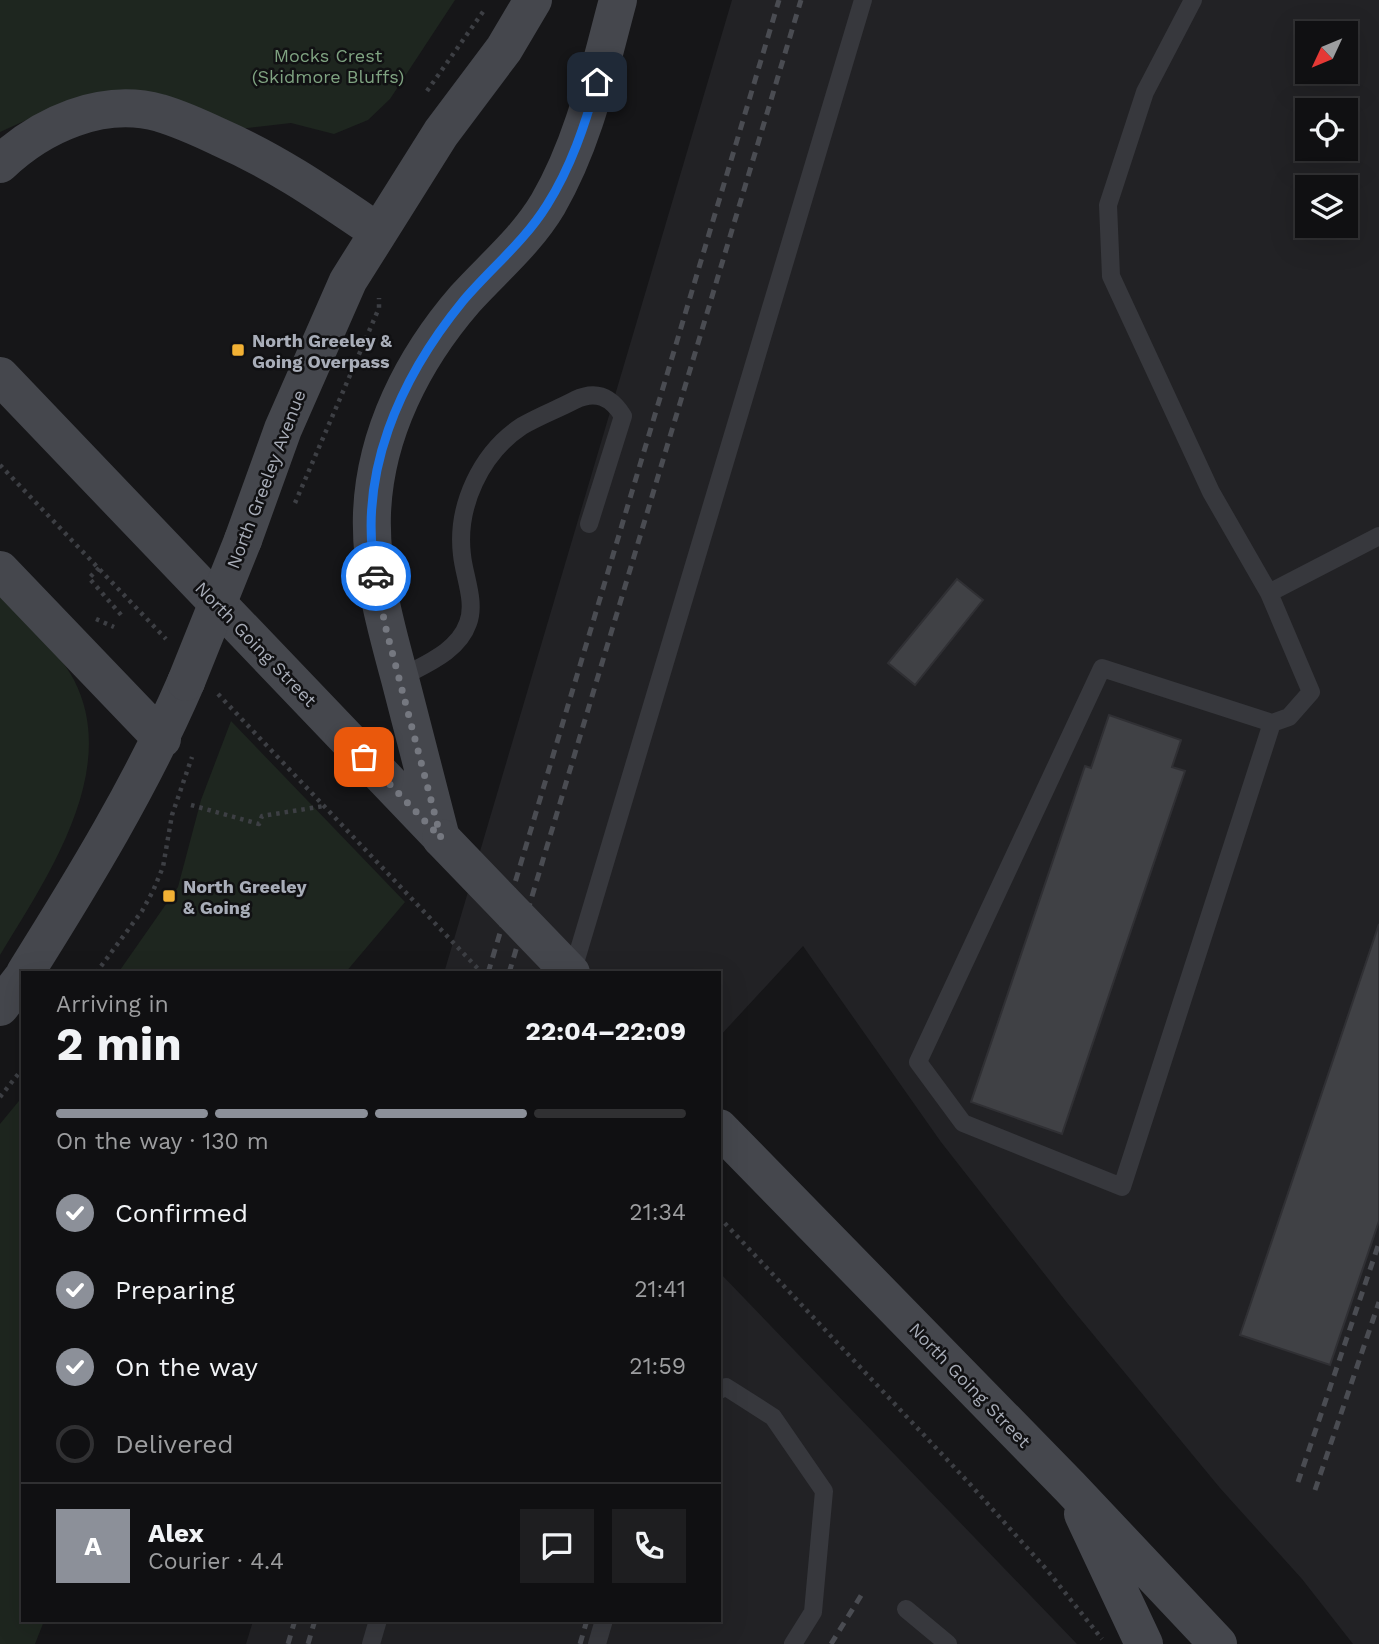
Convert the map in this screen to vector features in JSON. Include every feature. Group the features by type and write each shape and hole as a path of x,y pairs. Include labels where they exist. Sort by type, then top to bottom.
{"main road":[{"name":"North Greeley Avenue","path":"27,971 73,897 178,744 186,682 243,540 283,429 335,306 378,232 459,108 504,49 533,0"},
{"path":"441,838 385,625 373,565 372,514 381,449 404,389 431,343 464,300 513,250 547,206 586,122 618,0"},
{"path":"0,164 19,146 42,132 88,114 114,109 158,112 275,163 378,232"},
{"name":"North Going Street","path":"0,376 569,971"},
{"path":"0,570 178,744"},
{"name":"North Greeley Avenue","path":"0,1007 21,979"},
{"name":"North Going Street","path":"721,1130 1070,1487 1219,1644"},
{"path":"1070,1487 1144,1644"}],"lane":[{"path":"572,971 863,0"},
{"path":"1193,0 1145,92 1108,205 1111,276 1211,492 1269,593 1311,692 1289,717 1272,723 1102,668 918,1062 963,1123 1122,1187 1272,723"},
{"path":"400,678 447,652 462,636 469,621 471,604 460,535 463,510 486,463 501,444 522,426 587,394 602,395 616,404 623,416 589,524"},
{"path":"1269,593 1379,536"},
{"path":"721,1389 726,1387 773,1417 824,1491 813,1612 793,1644"},
{"path":"906,1609 948,1644"},
{"path":"371,1644 377,1622"},
{"path":"597,1644 603,1622"}],"path":[{"path":"422,97 491,0"},
{"name":"North Greeley Avenue","path":"291,514 379,308"},
{"path":"99,568 89,578 122,616"},
{"path":"97,971 142,911 163,867 172,815 178,744"},
{"path":"191,804 259,824 262,816 324,806"},
{"path":"403,891 480,971"},
{"path":"0,1097 21,1071"},
{"path":"721,1219 969,1483 1047,1570 1105,1644"}],"shaded area":[{"path":"732,0 1379,0 1379,1644 1353,1644 1302,1579 1220,1488 1068,1304 941,1142 803,946 721,1035 721,971 445,971"},
{"path":"721,1274 1077,1644 246,1644 253,1622 721,1622"}],"green space":[{"name":"Mocks Crest (Skidmore Bluffs)","path":"0,0 455,0 390,99 368,120 334,134 291,123 178,136 55,107 0,132"},
{"path":"0,596 50,646 74,680 86,715 89,751 83,787 72,823 38,893 0,955"},
{"path":"231,721 405,902 347,971 119,971 178,887 201,800"},
{"path":"21,1098 21,1622 44,1622 35,1644 0,1644 0,1124"}],"building":[{"path":"957,579 983,600 915,685 888,663"},
{"path":"1109,715 1181,740 1172,767 1185,771 1062,1134 971,1102 1085,766 1091,768"},
{"path":"1379,924 1379,1221 1330,1365 1240,1335"}],"railway":[{"path":"489,971 779,0"},
{"path":"510,971 801,0"},
{"path":"1298,1482 1379,1243"},
{"path":"1315,1490 1379,1302"},
{"path":"831,1644 862,1594"},
{"path":"288,1644 294,1622"},
{"path":"308,1644 314,1622"},
{"path":"580,1644 586,1622"}],"way so far":[{"path":"364,757 441,838 385,625 376,576"}],"place":[{"name":"North Greeley & Going Overpass","path":"238,350"},
{"name":"North Greeley & Going","path":"169,896"}],"route":[{"path":"376,576 373,565 372,514 375,480 381,449 404,389 431,343 464,300 513,250 547,206 571,160 586,122 597,82"}]}
